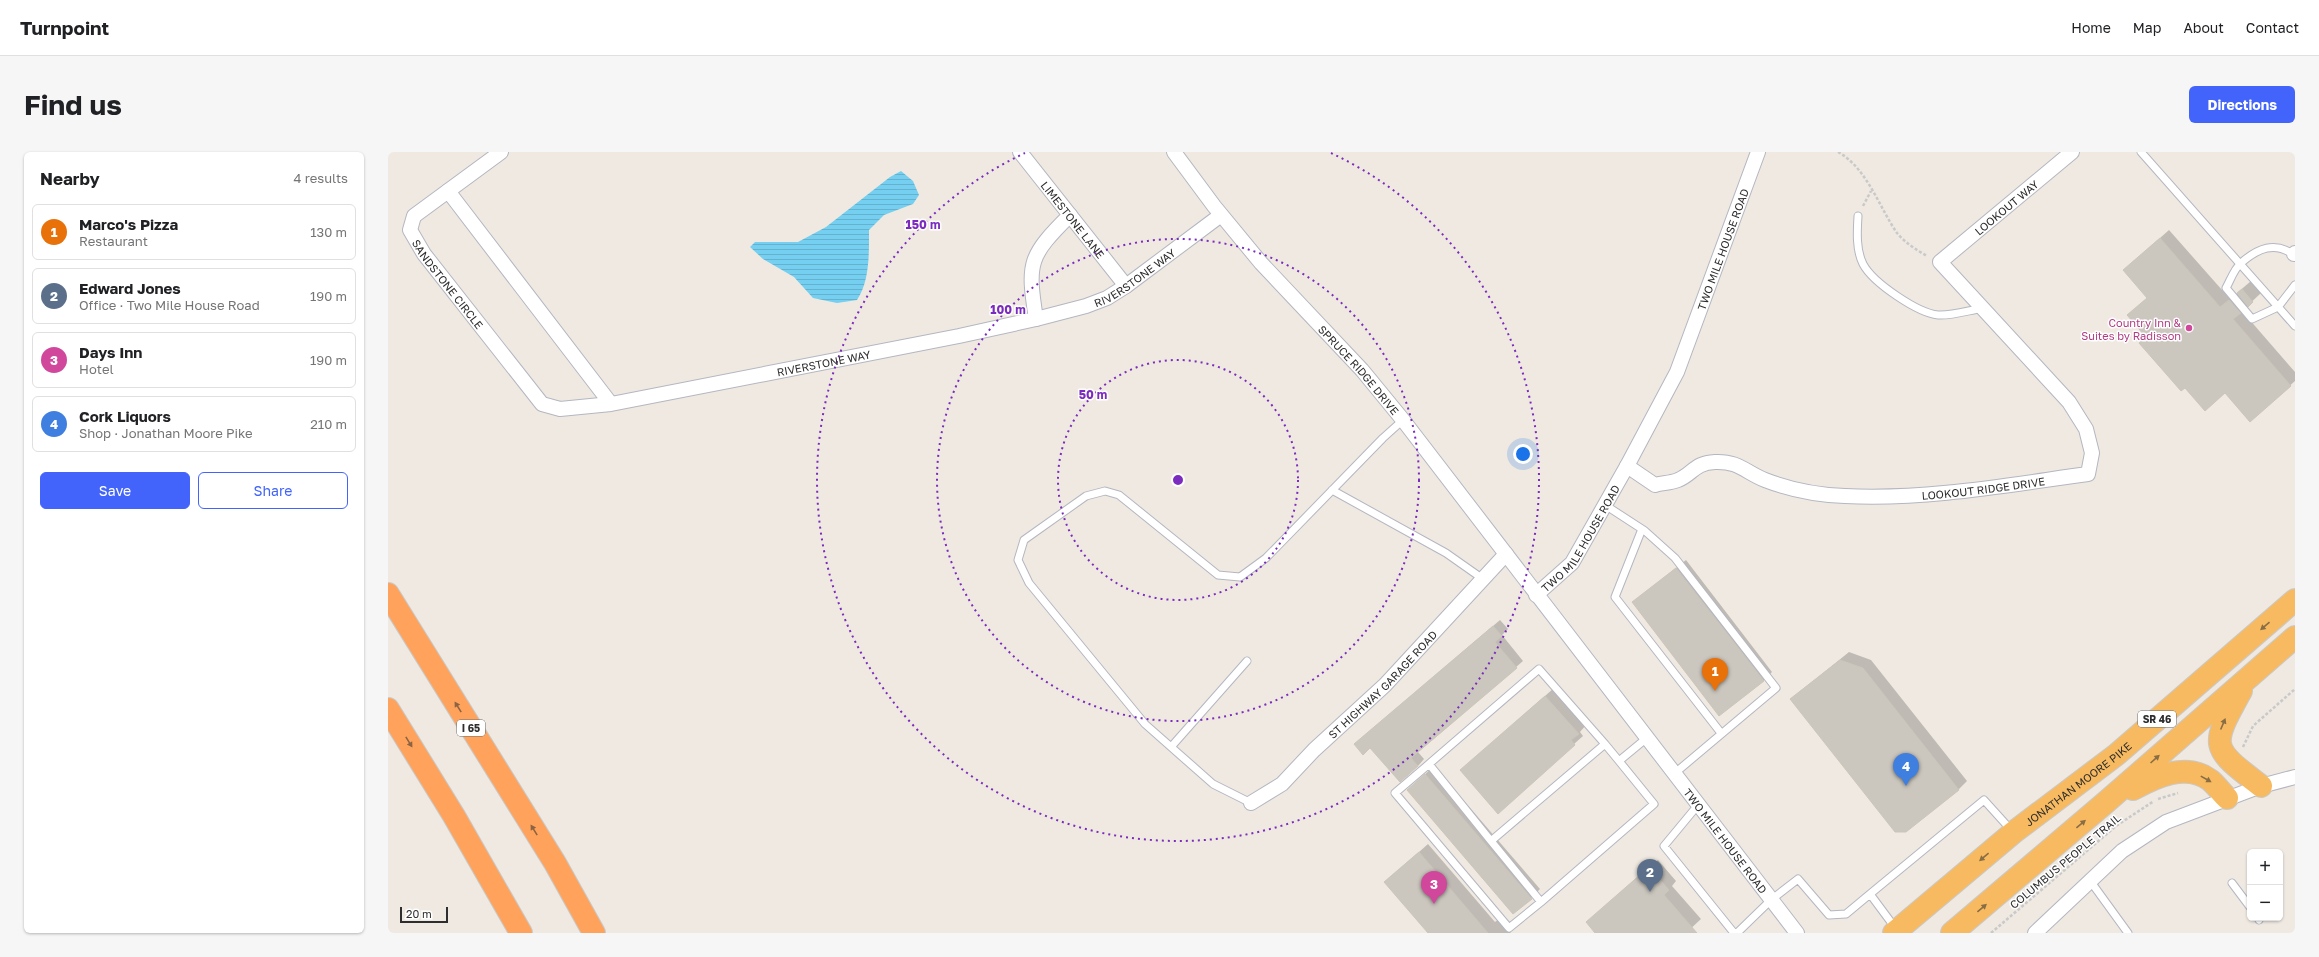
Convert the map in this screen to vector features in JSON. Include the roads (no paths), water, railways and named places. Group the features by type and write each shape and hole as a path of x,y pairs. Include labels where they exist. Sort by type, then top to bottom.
{"highway":[{"name":"I 65","path":"388,594 555,863 594,933"},
{"name":"JONATHAN MOORE PIKE","path":"1896,932 2014,832 2116,755 2295,600"},
{"name":"SR 46","path":"1952,933 2105,804 2295,637"},
{"path":"2249,676 2222,725 2219,737 2221,750 2234,765 2261,786"},
{"path":"388,709 454,816 521,933"},
{"path":"2105,804 2156,777 2179,772 2197,774 2209,780 2227,798"},
{"path":"454,816 467,857 503,933"},
{"path":"555,863 607,933"}],"street":[{"name":"SANDSTONE CIRCLE","path":"501,152 414,216 410,230 424,254 542,404 560,409 611,404"},
{"name":"LIMESTONE LANE","path":"1020,152 1126,286"},
{"name":"SPRUCE RIDGE DRIVE","path":"1174,152 1221,214 1261,263 1362,370 1403,420 1536,595"},
{"name":"TWO MILE HOUSE ROAD","path":"1758,152 1677,372 1627,466 1572,563 1536,595 1676,773 1698,805 1797,933"},
{"name":"LOOKOUT WAY","path":"1940,262 2072,152"},
{"path":"448,191 611,404"},
{"name":"RIVERSTONE WAY","path":"611,404 1036,319 1086,306 1107,298 1126,286 1221,214"},
{"path":"1036,319 1030,283 1034,260 1043,242 1070,216"},
{"name":"LOOKOUT RIDGE DRIVE","path":"1627,466 1655,485 1679,480 1696,466 1713,462 1732,462 1764,480 1814,494 1846,496 1883,496 1955,492 2088,474 2092,453 2088,435 2069,402 1940,262"},
{"name":"ST HIGHWAY GARAGE ROAD","path":"1251,803 1282,784 1314,750 1384,685 1506,554"},
{"path":"2035,933 2091,882 2122,851 2166,822 2261,786 2295,778"}],"lane":[{"path":"2141,152 2295,326"},
{"path":"1858,216 1857,240 1864,265 1888,290 1914,306 1938,315 1984,308"},
{"path":"2295,255 2278,246 2262,249 2240,264 2226,288 2252,319 2278,307 2295,286"},
{"path":"1251,803 1213,784 1145,724 1029,583 1018,560 1024,540 1086,496 1106,491 1119,495 1218,575 1240,577 1266,558 1383,438 1403,420"},
{"path":"1332,490 1446,553 1483,579"},
{"path":"1605,505 1642,529 1675,558 1776,688 1721,733 1676,773"},
{"path":"1642,529 1615,597 1721,733"},
{"path":"1171,747 1247,661"},
{"path":"1539,669 1605,744 1654,804 1509,928 1395,793 1539,669"},
{"path":"1619,761 1648,737"},
{"path":"1491,841 1605,744"},
{"path":"1429,764 1541,902"},
{"path":"1698,805 1664,846 1735,933 1771,900 1798,879 1829,915 1846,914 1984,800 2014,832"},
{"path":"2091,882 2128,933"},
{"path":"2232,883 2247,903"},
{"path":"1870,894 1896,932"}],"water":[{"path":"901,171 913,181 919,195 913,204 884,215 869,230 867,275 857,300 837,303 813,298 794,277 763,259 750,247 755,242 798,242 826,227 890,177"}],"place":[{"name":"Country Inn & Suites by Radisson","path":"2189,328"},
{"name":"Marco's Pizza","path":"1715,691"},
{"name":"Cork Liquors","path":"1906,786"},
{"name":"Edward Jones","path":"1650,892"},
{"name":"Days Inn","path":"1434,904"}]}
